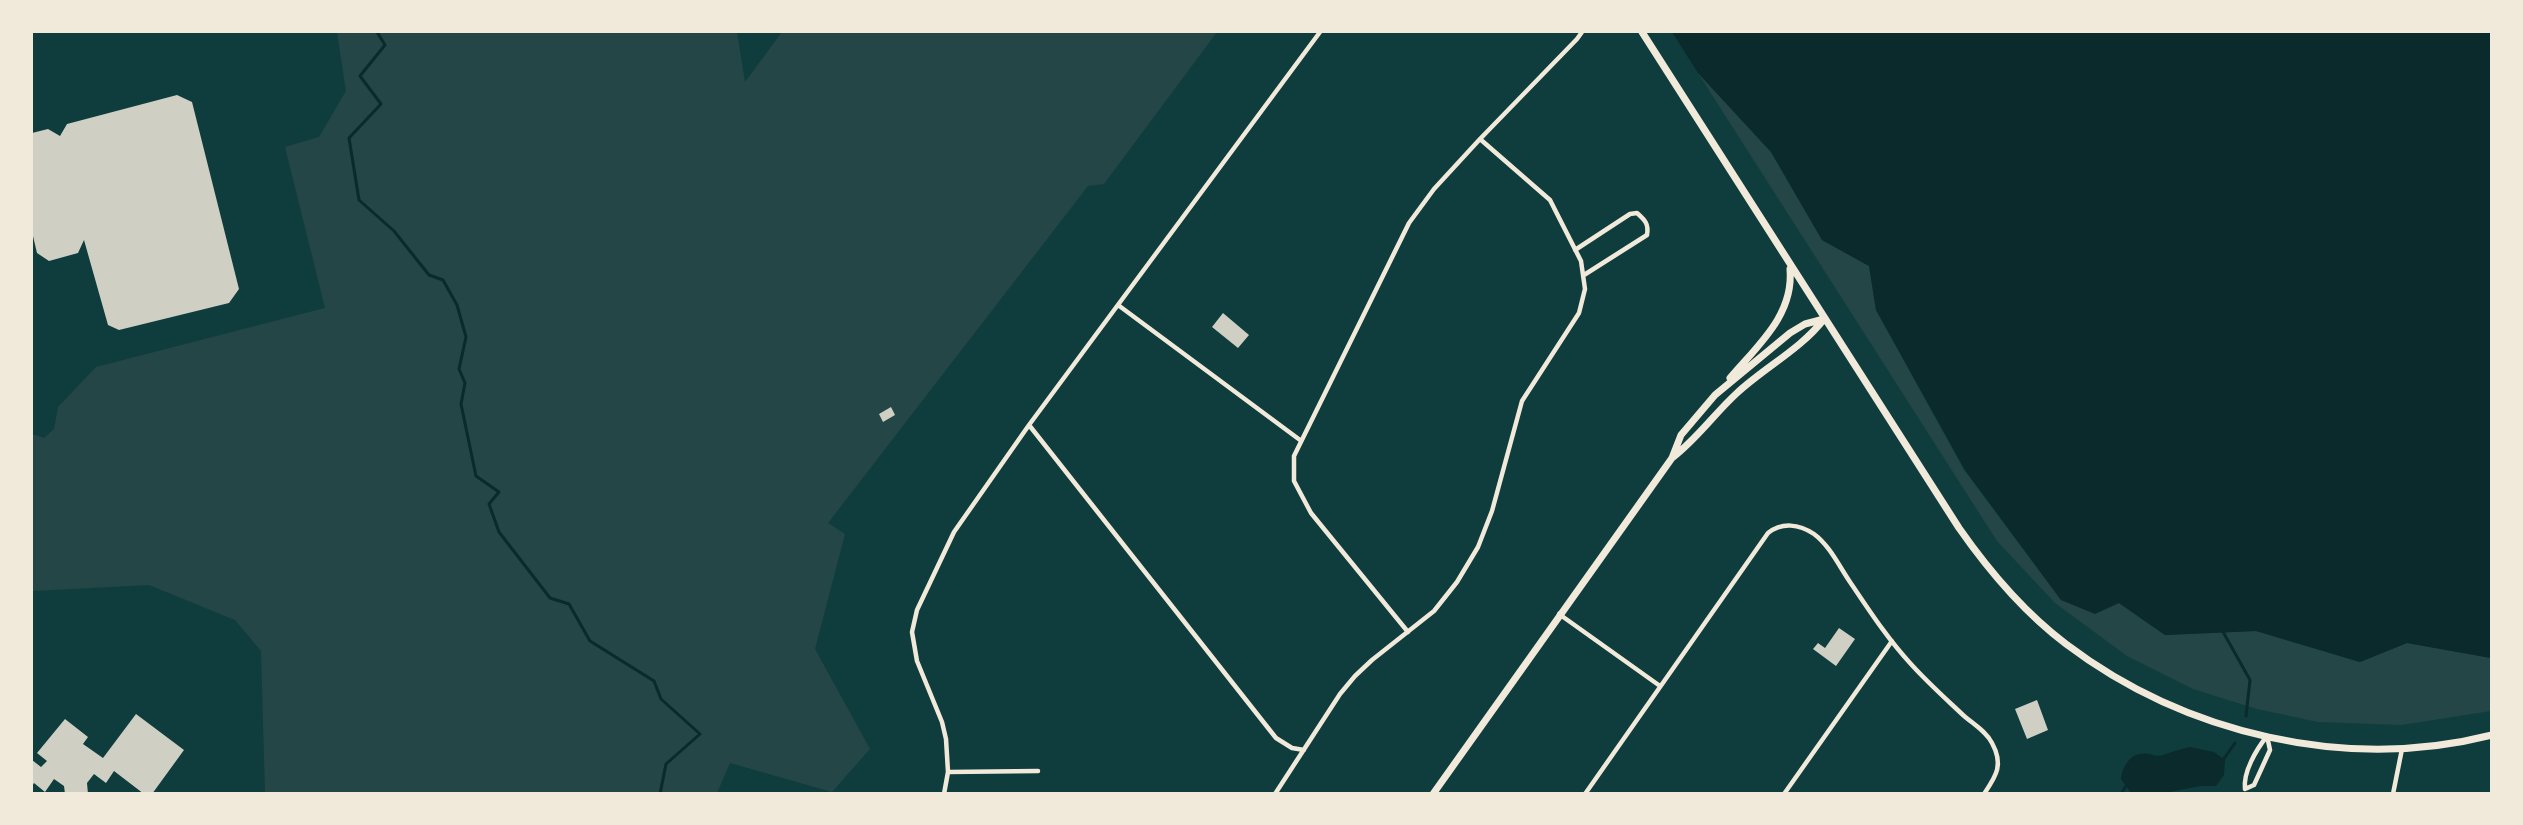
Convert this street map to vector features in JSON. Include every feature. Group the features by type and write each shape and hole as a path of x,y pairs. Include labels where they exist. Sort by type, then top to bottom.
{"main road":[{"path":"1642,32 1978,556 2039,621 2089,661 2160,701 2209,721 2267,736 2333,748 2402,749 2463,742 2492,735"},
{"path":"1432,794 1558,614 1672,458 1681,435 1782,314 1788,302 1792,284 1790,266"},
{"path":"1715,396 1790,333 1805,324 1824,319"},
{"path":"1672,458 1692,443 1736,393 1812,335 1824,319"}],"street":[{"path":"944,794 948,772 947,747 942,722 913,646 914,618 954,532 1029,425 1320,32"},
{"path":"1408,632 1311,513 1299,493 1293,468 1294,456 1408,223 1434,189 1582,32"},
{"path":"1275,794 1340,694 1355,676 1434,611 1447,597 1478,547 1492,511 1522,401 1579,313 1583,301 1584,275 1575,250 1550,200 1480,139"},
{"path":"1575,250 1630,214 1637,213 1649,227 1647,235 1584,275"},
{"path":"1118,305 1300,440"},
{"path":"1029,425 1276,738 1292,748 1304,750"},
{"path":"1585,794 1768,533 1783,525 1802,528 1821,540 1877,624 1941,695 1986,734 1992,744 1998,764 1997,774 1983,794"},
{"path":"1558,614 1660,686"},
{"path":"1784,794 1892,641"},
{"path":"2244,791 2244,780 2259,747 2267,736"},
{"path":"2244,791 2254,784 2270,750 2267,736"},
{"path":"2394,794 2402,749"},
{"path":"948,772 1038,771"}],"shaded area":[{"path":"337,32 737,32 745,82 782,32 1217,32 1104,184 1088,186 828,523 845,534 815,649 870,749 832,792 730,763 717,793 265,793 261,651 235,620 149,585 32,591 32,434 44,438 54,429 58,407 96,367 325,308 285,147 319,137 346,91"},
{"path":"1672,32 2491,32 2491,658 2407,643 2360,662 2256,631 2165,635 2119,603 2095,614 2061,600 1965,470 1876,310 1869,266 1822,240 1771,152 1698,73"},
{"path":"1698,73 1771,152 1822,240 1869,266 1876,310 1964,470 2061,600 2119,603 2165,635 2256,631 2360,662 2407,643 2491,658 2491,711 2401,725 2318,722 2257,709 2193,689 2127,656 2055,603 1997,541"},
{"path":"2190,747 2214,752 2225,760 2224,775 2216,786 2201,786 2164,793 2131,793 2121,779 2126,764 2133,757 2143,754 2159,756"}],"building":[{"path":"177,95 192,102 239,289 229,303 119,330 108,325 84,240 78,253 49,261 37,253 32,232 32,133 48,129 60,136 67,124"},
{"path":"1223,313 1249,335 1238,348 1212,327"},
{"path":"891,407 895,415 883,422 879,414"},
{"path":"1839,628 1855,639 1836,666 1813,649 1818,643 1825,648"},
{"path":"2037,700 2048,730 2027,739 2015,709"},
{"path":"136,714 184,750 152,794 144,794 114,771 106,783 94,774 87,783 88,794 65,794 64,786 54,779 45,792 34,783 32,786 32,760 41,767 47,761 37,753 65,719 88,737 83,744 103,758"}],"waterway":[{"path":"377,32 385,45 360,76 381,104 349,138 359,200 394,231 429,275 443,280 457,305 466,337 459,369 465,383 461,404 476,476 499,492 489,504 499,532 550,598 569,604 590,641 654,681 661,699 700,734 666,764 660,794"},
{"path":"2222,630 2250,680 2246,716"},
{"path":"2223,760 2235,743"},
{"path":"2121,794 2126,786 2130,785"}]}
